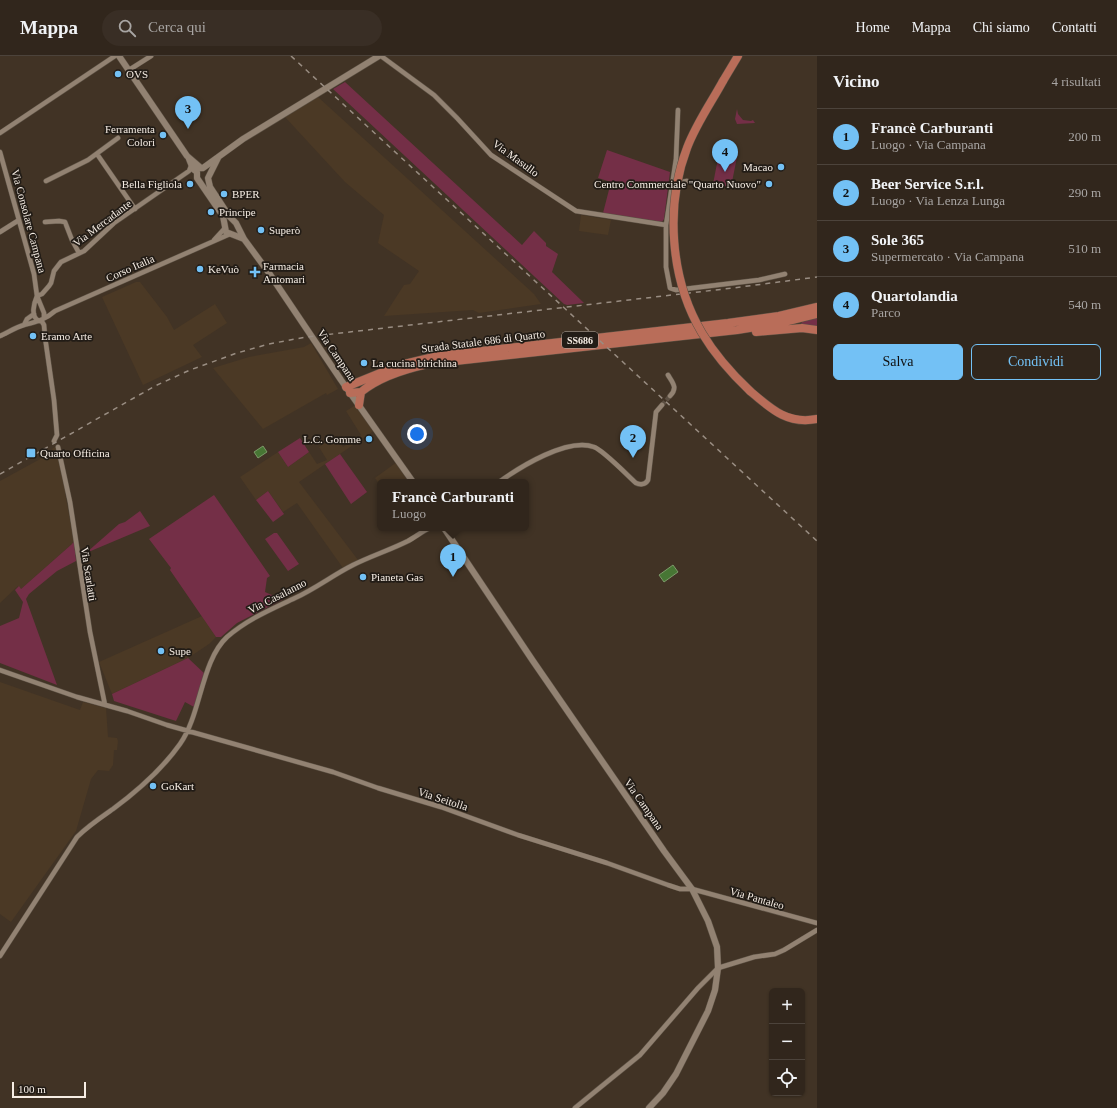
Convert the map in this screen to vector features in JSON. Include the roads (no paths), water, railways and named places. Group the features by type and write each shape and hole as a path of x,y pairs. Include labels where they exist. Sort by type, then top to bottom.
{"highway":[{"path":"738,56 696,128 687,147 680,170 675,194 673,237 682,284 696,322 702,332 720,360 750,391 770,408 791,419 800,421 817,418"},
{"name":"Strada Statale 686 di Quarto","path":"348,390 400,365 433,357 742,322 817,307"},
{"name":"Strada Statale 686 di Quarto","path":"361,392 375,383 396,373 428,364 737,330 780,323 817,314"},
{"path":"737,330 751,333 802,328 817,330"},
{"path":"348,390 361,392 359,405"}],"main road":[{"name":"Via Campana","path":"119,56 187,156 200,169"},
{"name":"Via Masullo","path":"200,169 218,158 225,151 243,139 380,56"},
{"name":"Via Campana","path":"187,156 190,169 200,169 208,172 210,187 244,239 269,272 348,390 411,479"},
{"name":"Via Masullo","path":"208,177 218,158"},
{"path":"200,169 196,176 223,216 226,232 244,239"},
{"path":"199,180 205,180 208,177"},
{"path":"225,227 228,222 236,225 237,231 231,234"},
{"name":"Via Campana","path":"446,531 533,661 664,851 692,889 708,921 717,947 718,968 715,990 708,1011 676,1074 663,1093 649,1108"}],"street":[{"path":"0,133 115,56"},
{"path":"129,70 151,56"},
{"name":"Via Masullo","path":"380,56 434,95 491,155 576,211 666,225"},
{"path":"678,110 676,159 666,225 666,267 669,286 673,290 751,281 785,274"},
{"path":"46,181 77,166 97,154 118,138"},
{"name":"Via Consolare Campana","path":"0,152 1,161 34,274 42,316"},
{"path":"97,154 135,209"},
{"name":"Via Mercadante","path":"37,296 42,294 49,286 54,271 61,262 79,252 84,251 100,238 114,223 190,169"},
{"path":"672,184 687,181"},
{"path":"0,232 19,220"},
{"path":"45,222 65,222 79,252"},
{"name":"Corso Italia","path":"213,242 225,227"},
{"name":"Corso Italia","path":"0,336 24,325 29,325 42,316 52,315 54,312 180,255 231,234"},
{"name":"Via Consolare Campana","path":"34,313 37,296"},
{"path":"42,316 36,319 34,313 38,309 42,316 44,325 57,435 54,441"},
{"name":"Corso Italia","path":"24,325 27,319 34,313"},
{"path":"668,375 675,388 670,396"},
{"path":"503,479 513,472 550,453 573,446 590,446 599,449 638,485 645,484 648,480 656,412 662,405"},
{"name":"Via Scarlatti","path":"58,447 70,502 90,632 105,705"},
{"name":"Via Casalanno","path":"0,956 77,837 90,825 113,809 143,784 173,753 187,731 208,669 217,650 226,639 237,628 253,618 296,598 352,565 410,540 424,531"},
{"name":"Via Seitolla","path":"0,670 77,697 187,731 333,772 378,788 441,807 523,836 600,860 680,889 692,889"},
{"name":"Via Pantaleo","path":"692,889 817,923"},
{"path":"575,1108 640,1055 698,988 718,968 775,954 817,930"}],"tunnel":[{"path":"662,405 670,396"}],"railway":[{"path":"291,56 817,541"},
{"path":"0,474 155,386 190,370 237,353 269,344 306,337 817,277"}],"place":[{"name":"OVS","path":"118,74"},
{"name":"Sole 365","path":"188,129"},
{"name":"Ferramenta Colori","path":"163,135"},
{"name":"Macao","path":"781,167"},
{"name":"Quartolandia","path":"725,172"},
{"name":"Bella Figliola","path":"190,184"},
{"name":"Centro Commerciale \"Quarto Nuovo\"","path":"769,184"},
{"name":"BPER","path":"224,194"},
{"name":"Principe","path":"211,212"},
{"name":"Superò","path":"261,230"},
{"name":"KeVuò","path":"200,269"},
{"name":"Farmacia Antomari","path":"255,272"},
{"name":"Eramo Arte","path":"33,336"},
{"name":"La cucina birichina","path":"364,363"},
{"name":"L.C. Gomme","path":"369,439"},
{"name":"Quarto Officina","path":"31,453"},
{"name":"Beer Service S.r.l.","path":"633,458"},
{"name":"Pianeta Gas","path":"363,577"},
{"name":"Francè Carburanti","path":"453,577"},
{"name":"Supe","path":"161,651"},
{"name":"GoKart","path":"153,786"}]}
